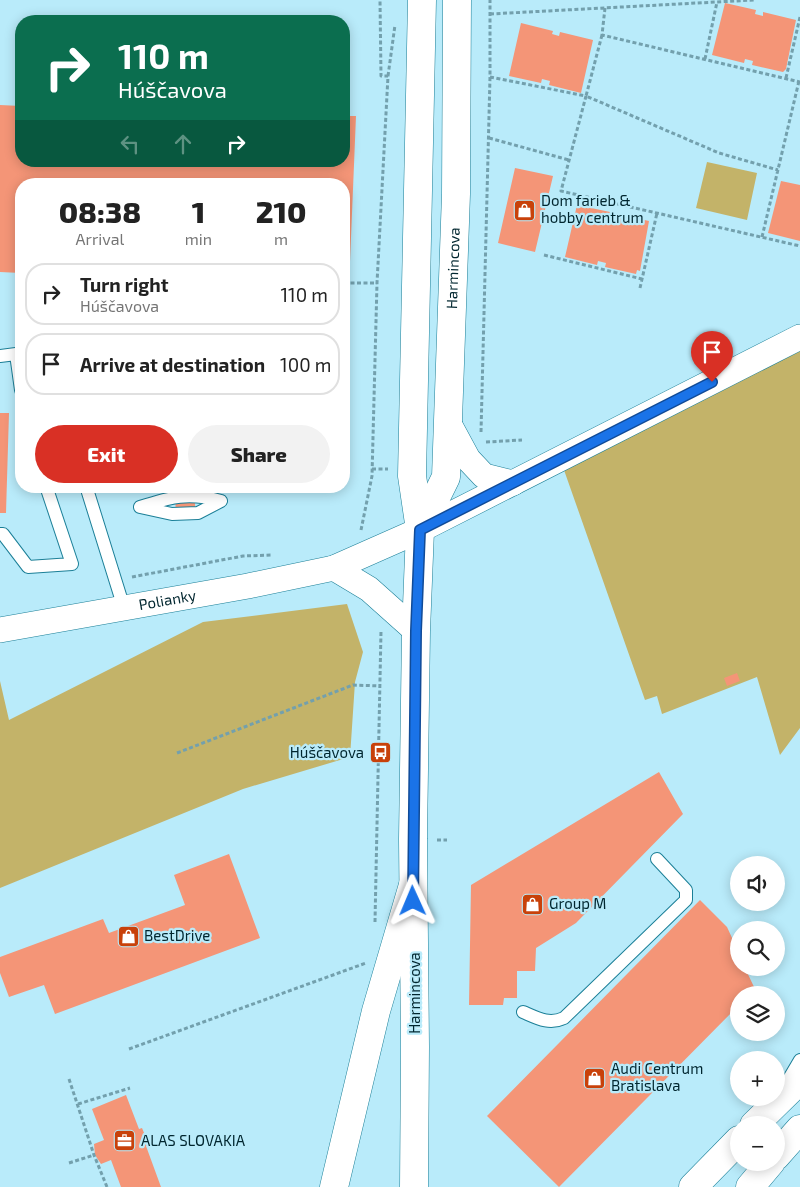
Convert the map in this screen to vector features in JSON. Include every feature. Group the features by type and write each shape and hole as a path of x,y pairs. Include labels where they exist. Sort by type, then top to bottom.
{"main road":[{"name":"Harmincova","path":"414,1187 415,1007 413,885 416,631 420,530 412,476 422,0"},
{"name":"Harmincova","path":"420,530 446,477 456,194 457,0"},
{"path":"334,1187 376,1011 413,885"},
{"path":"785,1094 800,1080"},
{"path":"763,1116 772,1106"},
{"path":"785,1146 800,1129"},
{"path":"693,1187 730,1149"},
{"path":"750,1187 763,1171"}],"street":[{"path":"420,530 800,338"},
{"path":"448,422 474,450 484,476 513,483"},
{"name":"Polianky","path":"0,630 334,568 420,530"},
{"path":"334,568 369,589 416,631"}],"lane":[{"path":"0,356 15,354"},
{"path":"0,534 3,534 28,567 72,564 48,493"},
{"path":"88,493 124,608"},
{"path":"199,495 221,501 198,513 172,514 140,507 168,498 199,495"},
{"path":"523,1012 544,1021 556,1022 564,1018 686,900 686,890 657,859"},
{"path":"785,1086 800,1060"}],"path":[{"path":"380,0 381,76 388,76"},
{"path":"490,0 489,138 474,450 522,440"},
{"path":"490,14 754,0"},
{"path":"705,60 717,2"},
{"path":"605,8 602,35 561,191 800,246"},
{"path":"786,78 800,18"},
{"path":"367,554 360,534 372,476 377,283 388,76 396,19"},
{"path":"602,35 800,81 762,237"},
{"path":"490,77 586,96 719,153 778,170"},
{"path":"489,138 569,160"},
{"path":"640,288 657,213"},
{"path":"544,255 642,279"},
{"path":"350,283 377,283"},
{"path":"374,929 381,624"},
{"path":"176,753 353,685 380,686"},
{"path":"129,1049 369,961"},
{"path":"69,1079 107,1187"},
{"path":"78,1104 130,1088"},
{"path":"69,1163 94,1154"}],"shaded area":[{"path":"707,162 757,173 747,220 696,208"},
{"path":"800,350 800,728 780,755 757,677 662,714 657,696 645,700 564,470"},
{"path":"347,604 363,652 355,682 350,757 243,789 0,888 0,681 9,720 203,622"}],"building":[{"path":"725,3 756,10 755,14 763,16 763,12 796,20 786,69 783,72 752,65 753,61 745,59 744,63 712,55"},
{"path":"521,23 553,31 552,34 559,36 560,32 593,40 581,93 549,85 550,81 542,79 541,83 509,76"},
{"path":"0,105 15,106 15,167 350,167 350,116 356,116 350,262 350,178 15,178 15,273 0,272"},
{"name":"Dom farieb & hobby centrum","path":"515,168 553,176 535,252 498,243"},
{"path":"781,181 800,185 800,241 768,233"},
{"path":"577,205 610,212 609,216 617,218 618,214 649,221 640,271 637,270 636,274 605,267 606,263 598,261 597,265 565,257"},
{"path":"0,413 9,413 6,513 0,513"},
{"path":"175,493 194,493 196,518 176,519"},
{"path":"737,673 740,681 727,686 724,678"},
{"name":"Group M","path":"659,772 683,814 576,923 536,948 535,971 517,971 517,998 504,998 503,1005 469,1005 471,885"},
{"path":"229,854 260,938 55,1014 44,985 9,997 0,973 0,957 103,919 109,933 185,905 174,875"},
{"name":"Audi Centrum Bratislava","path":"700,900 727,927 730,934 730,976 749,976 754,986 730,986 730,1014 559,1187 487,1116"},
{"path":"126,1095 139,1129 142,1128 149,1145 146,1146 161,1187 121,1187 111,1160 101,1164 95,1155 94,1144 104,1140 92,1109"}],"place":[{"name":"Dom farieb & hobby centrum","path":"525,210"},
{"name":"Húščavova","path":"380,753"},
{"name":"Group M","path":"533,904"},
{"name":"BestDrive","path":"128,936"},
{"name":"Audi Centrum Bratislava","path":"595,1078"},
{"name":"ALAS SLOVAKIA","path":"125,1141"}],"route":[{"path":"413,901 416,631 420,530 712,382"}]}
